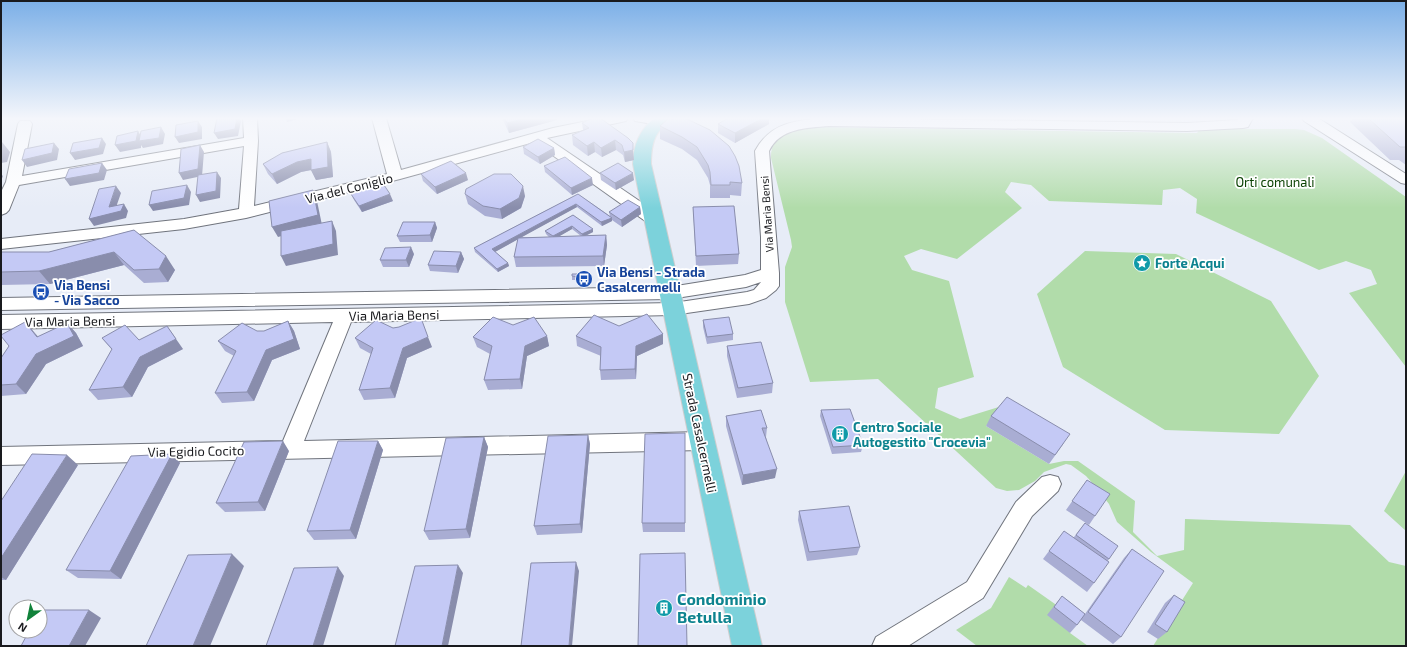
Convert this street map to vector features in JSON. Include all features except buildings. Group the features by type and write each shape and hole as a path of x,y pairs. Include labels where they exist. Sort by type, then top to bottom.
{"main road":[{"name":"Strada Casalcermelli","path":"643,148 643,170 747,646"}],"street":[{"path":"1,210 13,182 21,148"},
{"path":"13,182 209,148"},
{"path":"246,213 251,148"},
{"path":"387,148 395,176"},
{"name":"Via del Coniglio","path":"1,244 184,224 246,213 395,176 496,148"},
{"path":"553,148 654,220"},
{"name":"Via Maria Bensi","path":"1,322 345,316 749,298 760,294 770,286 771,273 766,187 762,151 763,148"},
{"path":"1356,148 1406,180"},
{"name":"Via Maria Bensi","path":"1,304 672,301"},
{"path":"290,449 345,316"},
{"name":"Via Egidio Cocito","path":"1,456 702,441"},
{"path":"885,646 975,590 1024,509 1050,484"}],"green space":[{"name":"Orti comunali","path":"1337,148 1406,197 1406,367 1349,293 1377,284 1371,270 1346,261 1319,270 1196,213 1197,199 1180,188 1163,190 1162,205 1049,201 1031,185 1011,182 1005,192 1022,208 957,259 921,249 904,256 912,270 949,281 974,377 938,388 935,408 960,419 1002,406 986,426 1049,464 1064,461 1078,461 1135,501 1133,532 1157,556 1184,550 1185,519 1350,525 1389,562 1406,566 1406,646 1153,646 1193,583 1151,552 1117,522 1109,504 1086,476 1071,465 1066,464 1044,472 1035,481 1019,490 1007,491 996,488 878,379 810,382 785,302 785,267 792,247 771,158 772,149"},
{"path":"1085,251 1176,254 1271,301 1319,376 1279,434 1165,430 1063,367 1037,294"},
{"path":"1406,471 1406,531 1384,511"},
{"path":"1009,577 1026,588 1028,585 1055,604 1070,633 1088,646 977,646 956,630 991,608"}],"place":[{"name":"Forte Acqui","path":"1142,263"},
{"name":"Via Bensi - Strada Casalcermelli","path":"584,279"},
{"name":"Via Bensi - Via Sacco","path":"41,292"},
{"name":"Centro Sociale Autogestito \"Crocevia\"","path":"840,434"},
{"name":"Condominio Betulla","path":"664,608"}]}
